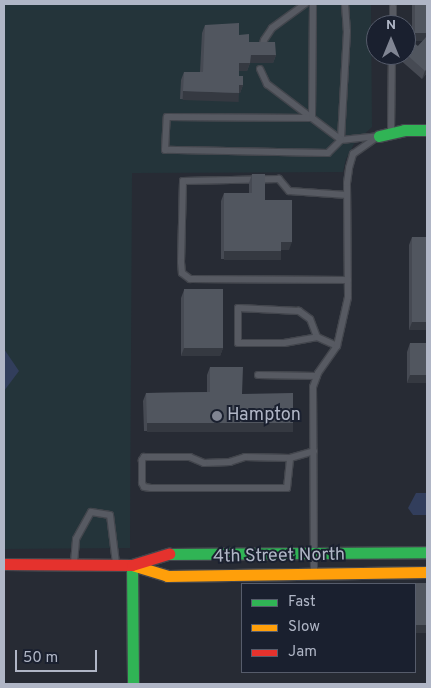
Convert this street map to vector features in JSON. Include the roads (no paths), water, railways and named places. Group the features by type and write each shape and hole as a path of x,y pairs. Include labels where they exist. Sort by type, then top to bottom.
{"street":[{"path":"385,135 427,130"},
{"name":"4th Street North","path":"132,565 166,554 427,552"},
{"name":"4th Street North","path":"4,564 132,565 167,576 427,572"},
{"path":"132,565 133,684"}],"lane":[{"path":"259,54 264,40 272,28 305,4"},
{"path":"312,118 313,4"},
{"path":"341,140 347,31 344,4"},
{"path":"393,7 393,15"},
{"path":"385,135 391,65"},
{"path":"260,69 267,84 341,140"},
{"path":"312,118 167,118 166,150 328,152 341,140 385,135"},
{"path":"314,574 313,387 317,376 337,346 348,297 347,196 349,168 354,154 385,135"},
{"path":"347,196 289,191 279,179 183,180 181,262 182,273 190,279 348,280"},
{"path":"317,337 310,319 299,311 238,308 238,343 284,343 317,337 337,346"},
{"path":"258,375 317,376"},
{"path":"290,458 287,488 152,488 144,487 142,483 142,460 144,457 190,457 204,463 230,462 245,457 290,458 314,451"},
{"path":"74,565 76,539 91,512 110,515 116,565"}],"water":[{"path":"4,349 19,371 4,391"},
{"path":"416,493 427,493 427,515 413,515 408,508"}],"place":[{"name":"Hampton","path":"217,416"}]}
